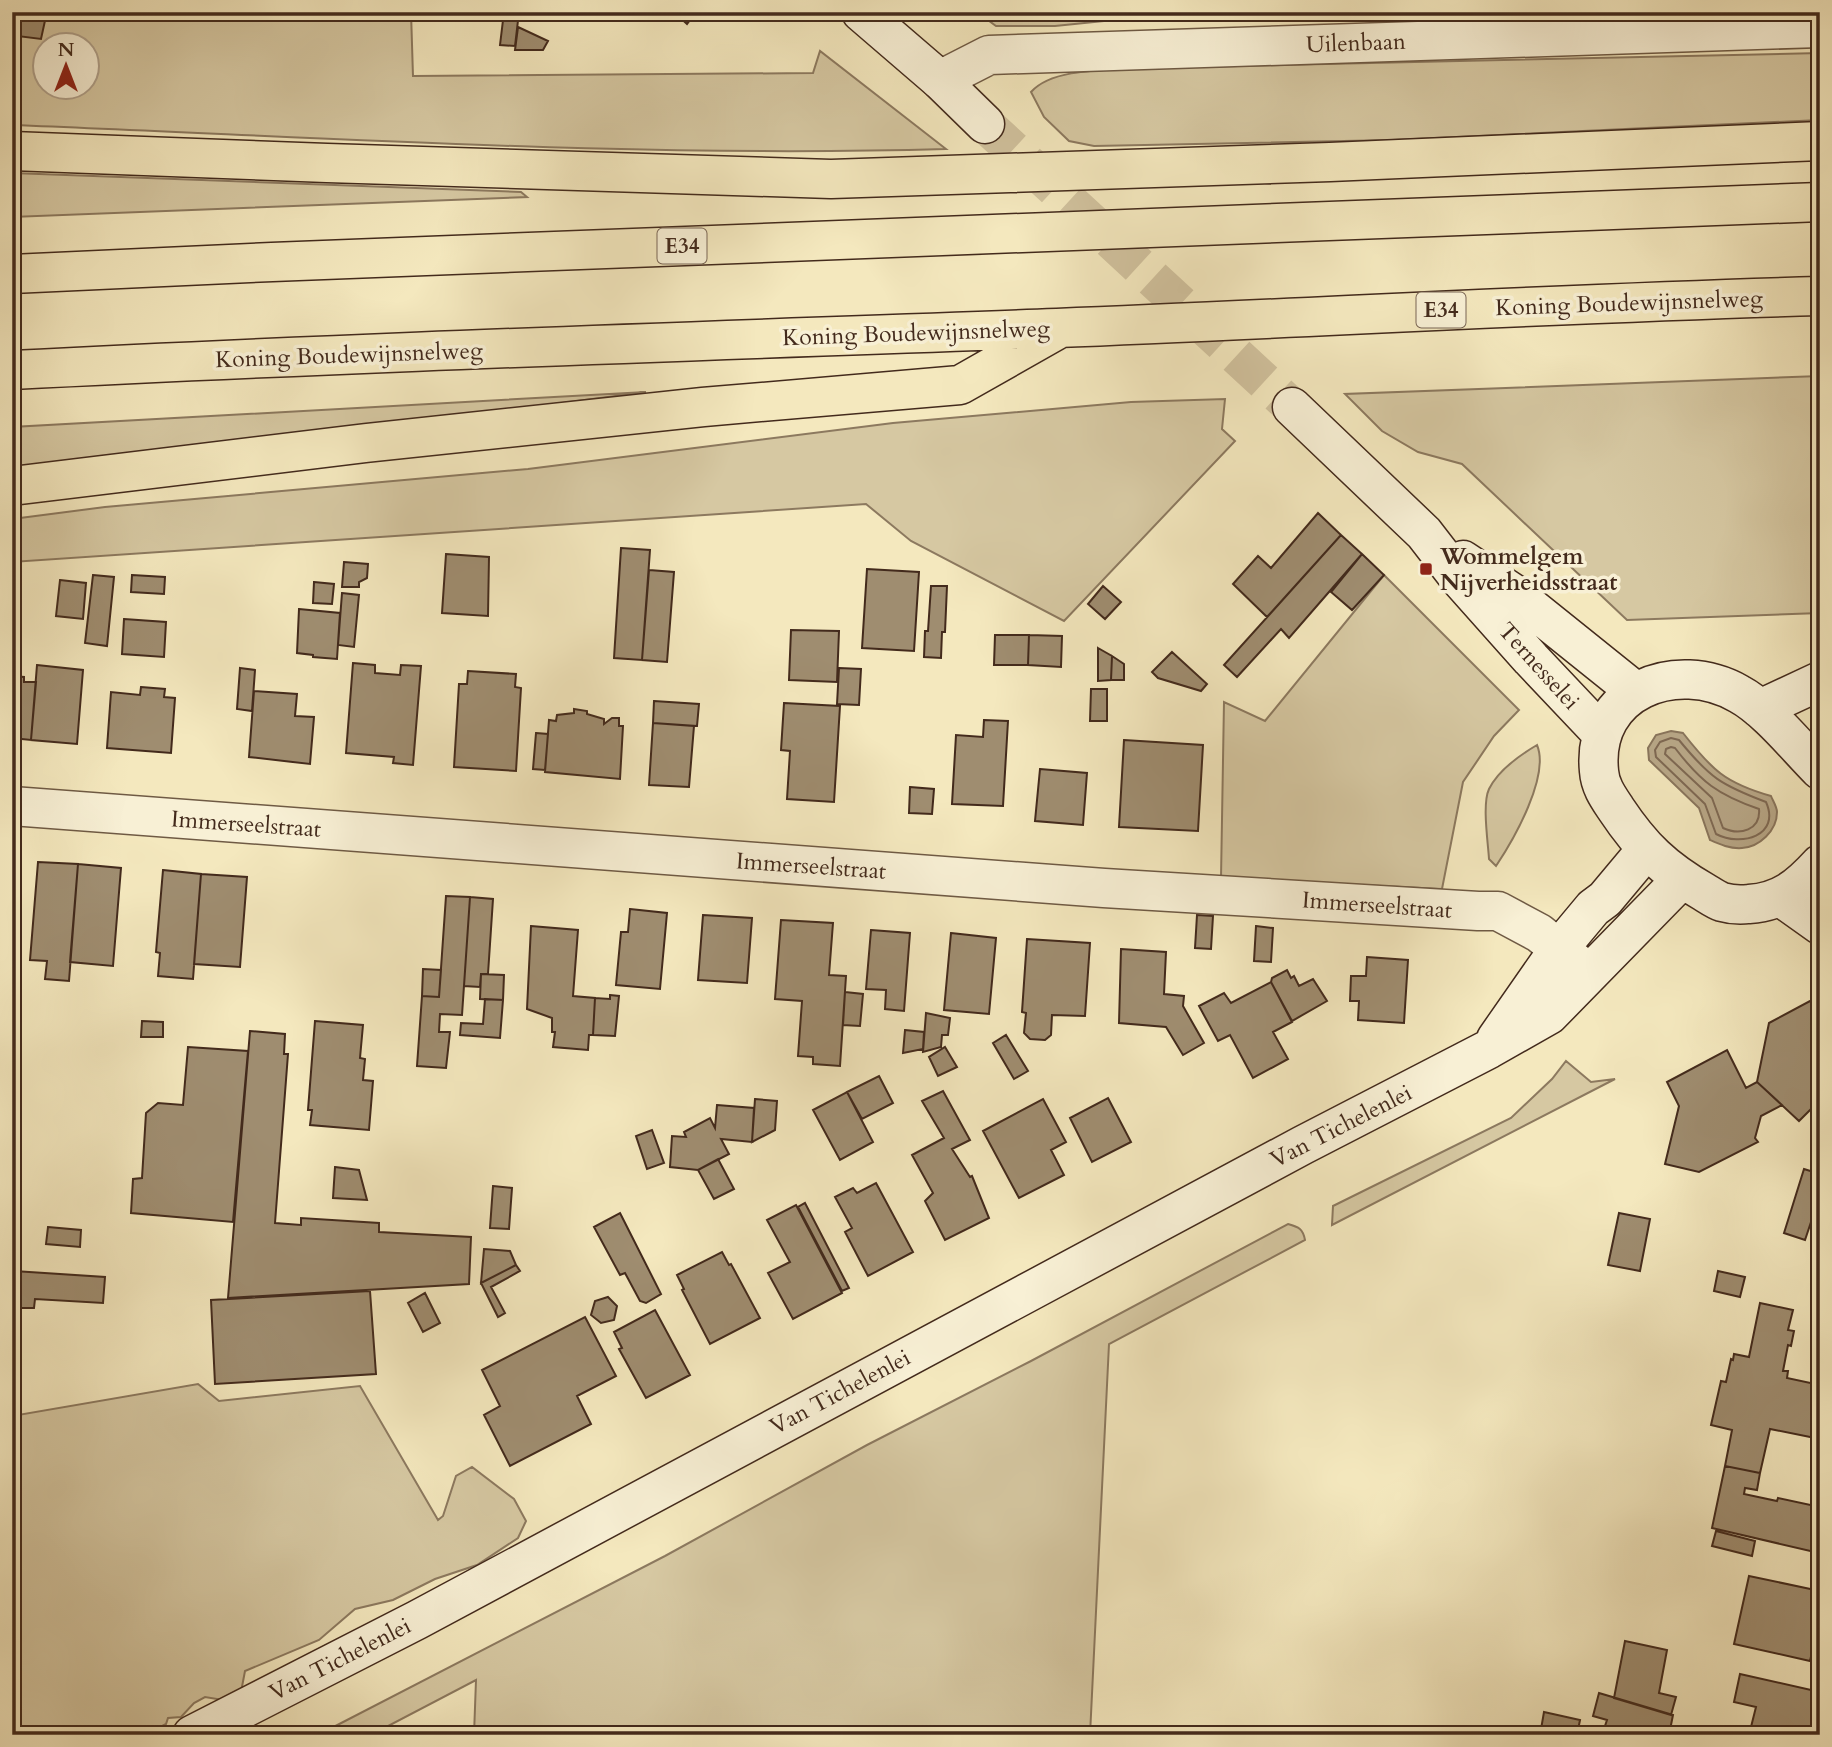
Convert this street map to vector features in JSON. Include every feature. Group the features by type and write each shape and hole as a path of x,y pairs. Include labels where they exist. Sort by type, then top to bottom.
{"highway":[{"path":"12,151 831,178 1316,162 1820,141"},
{"name":"E34","path":"12,274 1820,202"},
{"name":"Koning Boudewijnsnelweg","path":"12,370 265,357 1062,328 1628,301 1820,296"},
{"path":"12,486 366,443 689,408 960,385 1062,328"}],"street":[{"path":"861,12 940,80 985,124"},
{"name":"Uilenbaan","path":"940,80 989,55 1820,27"},
{"name":"Ternesselei","path":"1292,407 1424,533 1458,577 1601,733 1615,709 1635,691 1513,593 1424,533"},
{"path":"1635,691 1663,682 1692,679 1718,684 1741,694 1760,709 1820,770"},
{"path":"1760,709 1820,681"},
{"path":"1601,733 1601,784 1636,839 1682,879 1722,902 1748,904 1782,898 1820,864"},
{"name":"Immerseelstraat","path":"12,806 1104,888 1498,911 1539,933 1591,974"},
{"name":"Van Tichelenlei","path":"1489,1049 1558,950 1594,908 1605,900 1646,850"},
{"name":"Van Tichelenlei","path":"192,1735 417,1620 1266,1164 1489,1049 1549,1014 1682,879"},
{"path":"1782,898 1820,925"}],"shaded area":[{"path":"12,12 411,12 413,76 813,73 820,51 946,149 713,151 12,125"},
{"path":"977,12 1246,12 1055,26 996,26"},
{"path":"1294,12 1405,12 1328,15"},
{"path":"1820,53 1820,120 1392,140 1094,146 1069,141 1044,117 1031,92 1054,78 1102,70"},
{"path":"12,173 521,192 527,197 12,217"},
{"path":"1820,376 1820,613 1627,620 1462,464 1418,452 1382,431 1345,394"},
{"path":"646,392 348,431 12,470 12,427"},
{"path":"1225,399 1222,429 1235,441 1064,621 911,541 866,504 12,562 12,519 105,507 528,469 893,423 1131,402"},
{"path":"1384,575 1519,710 1494,736 1463,782 1442,889 1221,878 1224,702 1265,721"},
{"path":"1537,745 1539,773 1534,790 1512,840 1496,866 1489,859 1486,813 1489,789 1504,769"},
{"path":"1566,1061 1591,1082 1615,1079 1332,1225 1333,1206 1511,1118 1552,1079"},
{"path":"1288,1224 1300,1229 1305,1240 1109,1344 1090,1735 474,1735 476,1680 371,1735 318,1735 665,1556 867,1445"},
{"path":"198,1384 219,1401 360,1386 438,1520 443,1516 456,1476 472,1467 514,1499 526,1521 518,1538 477,1565 435,1579 393,1600 355,1609 319,1640 245,1671 241,1692 223,1700 205,1697 194,1703 181,1717 168,1718 166,1724 145,1735 12,1735 12,1416"}],"water":[{"path":"1671,731 1683,733 1711,766 1731,780 1771,796 1777,810 1776,819 1766,837 1755,845 1742,848 1729,847 1710,840 1699,808 1649,760 1648,748 1656,735"}],"building":[{"path":"21,12 46,16 43,32 32,32 32,38 17,36"},
{"path":"504,12 519,12 515,46 500,45"},
{"path":"558,12 574,12 572,18"},
{"path":"674,12 696,12 687,24"},
{"path":"518,27 548,41 543,50 515,50"},
{"path":"1318,513 1341,535 1267,617 1233,584 1258,556 1271,568"},
{"path":"1341,535 1362,554 1289,638 1281,629 1237,677 1224,665"},
{"path":"621,548 650,550 642,660 614,658"},
{"path":"446,554 489,557 488,616 442,613"},
{"path":"1362,554 1384,575 1352,610 1331,592"},
{"path":"344,562 368,564 367,578 359,582 359,587 342,587"},
{"path":"867,569 919,572 914,651 862,648"},
{"path":"649,570 674,572 667,662 642,660"},
{"path":"93,575 114,577 107,646 85,643"},
{"path":"132,575 165,577 164,594 131,592"},
{"path":"60,580 86,583 83,619 56,616"},
{"path":"314,582 334,584 332,604 313,603"},
{"path":"931,586 947,586 941,658 924,657"},
{"path":"1103,586 1121,602 1105,619 1088,604"},
{"path":"342,593 359,595 354,647 338,645"},
{"path":"299,609 340,613 337,659 297,653"},
{"path":"124,619 166,622 164,657 122,654"},
{"path":"791,630 839,631 837,682 789,680"},
{"path":"995,635 1029,635 1028,665 994,665"},
{"path":"1029,635 1062,636 1061,667 1028,665"},
{"path":"1098,648 1112,656 1111,680 1098,681"},
{"path":"1172,652 1207,684 1201,691 1158,678 1152,672"},
{"path":"1112,656 1124,664 1124,680 1111,680"},
{"path":"353,663 375,665 375,673 400,675 401,665 421,666 413,765 393,763 394,757 346,753"},
{"path":"37,665 83,670 77,744 31,740"},
{"path":"240,668 255,670 252,711 237,709"},
{"path":"839,668 861,669 859,705 837,704"},
{"path":"468,671 516,674 515,687 521,688 516,771 454,767 459,684 467,684"},
{"path":"12,676 24,677 24,682 36,682 31,740 12,738"},
{"path":"141,687 165,689 164,697 175,698 171,753 107,748 111,692 140,695"},
{"path":"1091,689 1107,689 1107,721 1090,721"},
{"path":"254,691 297,694 295,716 314,717 310,764 249,757"},
{"path":"654,701 699,704 697,726 653,723"},
{"path":"784,703 840,706 834,802 787,799 790,751 781,750"},
{"path":"574,709 587,711 587,714 604,719 604,724 612,718 619,718 619,726 623,726 620,779 545,772 549,720 556,721 557,715 574,713"},
{"path":"984,720 1008,721 1003,806 952,804 956,735 983,737"},
{"path":"653,723 694,726 689,787 649,785"},
{"path":"536,733 548,734 545,770 533,769"},
{"path":"1124,740 1203,745 1198,831 1119,827"},
{"path":"1040,769 1087,773 1083,825 1035,821"},
{"path":"910,787 934,789 932,814 909,813"},
{"path":"38,862 78,864 69,981 45,979 47,961 30,960"},
{"path":"78,864 121,868 113,966 70,962"},
{"path":"163,870 201,874 193,979 158,976 160,953 156,952"},
{"path":"201,874 247,877 240,967 194,964"},
{"path":"446,896 470,897 462,1015 440,1014 439,1032 450,1032 446,1068 417,1066 422,996 439,997"},
{"path":"470,897 493,899 488,974 481,974 480,987 464,986"},
{"path":"630,909 667,913 660,989 616,985 621,932 628,932"},
{"path":"703,915 752,918 747,983 698,980"},
{"path":"1197,915 1213,916 1211,949 1195,948"},
{"path":"781,920 833,923 829,975 846,976 840,1066 813,1064 813,1057 798,1056 802,1001 775,999"},
{"path":"531,926 578,930 573,996 595,998 593,1035 589,1035 588,1050 553,1047 555,1032 552,1032 552,1018 527,1009"},
{"path":"1256,926 1273,928 1271,962 1254,961"},
{"path":"871,930 910,933 904,1011 885,1009 886,990 866,989"},
{"path":"951,933 996,938 989,1014 944,1010"},
{"path":"1027,939 1090,943 1085,1016 1052,1015 1051,1035 1045,1040 1030,1039 1024,1033 1026,1013 1022,1012"},
{"path":"1121,949 1166,952 1164,994 1184,996 1183,1006 1204,1043 1183,1055 1166,1027 1119,1023"},
{"path":"1367,957 1408,960 1404,1023 1358,1020 1359,1001 1350,1001 1351,976 1366,976"},
{"path":"423,969 441,970 439,997 422,996"},
{"path":"1287,970 1299,986 1313,979 1327,1001 1292,1021 1271,982 1272,978"},
{"path":"481,974 504,975 503,1000 480,999"},
{"path":"1271,982 1292,1022 1273,1032 1288,1059 1253,1078 1230,1035 1218,1041 1199,1006 1224,993 1231,1003"},
{"path":"845,992 863,994 860,1026 843,1025"},
{"path":"610,995 619,996 615,1036 593,1035 595,998 610,999"},
{"path":"485,999 503,1000 500,1038 460,1035 461,1023 483,1024"},
{"path":"1810,1001 1820,1010 1820,1100 1799,1121 1757,1082 1769,1023"},
{"path":"926,1013 950,1018 948,1035 942,1035 941,1047 923,1052"},
{"path":"142,1021 163,1022 163,1037 141,1037"},
{"path":"315,1021 363,1025 360,1058 365,1059 363,1080 373,1081 369,1130 310,1125 312,1110 308,1110"},
{"path":"905,1030 924,1032 923,1049 903,1053"},
{"path":"250,1031 285,1034 284,1054 288,1054 275,1223 301,1225 301,1218 379,1223 379,1232 471,1237 469,1284 228,1298"},
{"path":"1006,1035 1028,1071 1014,1079 993,1043"},
{"path":"188,1047 248,1051 233,1222 131,1213 133,1179 142,1178 146,1113 158,1103 183,1105"},
{"path":"945,1047 957,1067 938,1076 929,1057"},
{"path":"1727,1050 1746,1088 1757,1082 1782,1105 1761,1116 1755,1138 1758,1142 1699,1172 1665,1164 1679,1106 1667,1082"},
{"path":"879,1076 893,1103 862,1119 847,1092"},
{"path":"943,1091 970,1140 952,1149 970,1177 972,1176 989,1218 945,1240 925,1201 933,1193 912,1155 944,1138 922,1101"},
{"path":"847,1092 873,1142 840,1160 813,1110"},
{"path":"1108,1098 1131,1142 1092,1162 1070,1118"},
{"path":"755,1099 777,1101 775,1130 752,1142"},
{"path":"1043,1099 1066,1142 1051,1150 1064,1175 1019,1198 983,1131"},
{"path":"717,1105 754,1108 752,1142 721,1139 729,1154 698,1170 670,1167 672,1136 686,1137 684,1132 710,1118 715,1128"},
{"path":"652,1130 664,1163 647,1169 636,1136"},
{"path":"718,1159 734,1189 714,1199 698,1170"},
{"path":"335,1167 359,1170 367,1200 333,1198"},
{"path":"1804,1169 1820,1174 1820,1195 1805,1240 1784,1233"},
{"path":"876,1183 913,1252 868,1276 845,1232 852,1228 835,1197 853,1188 857,1193"},
{"path":"493,1186 512,1188 509,1229 490,1228"},
{"path":"805,1203 849,1288 842,1291 798,1207"},
{"path":"796,1205 842,1293 793,1319 768,1273 790,1262 767,1220"},
{"path":"620,1213 661,1294 646,1303 640,1301 625,1273 620,1275 594,1227"},
{"path":"1619,1213 1650,1219 1640,1271 1608,1265"},
{"path":"48,1227 81,1230 80,1247 46,1244"},
{"path":"484,1249 510,1251 516,1265 481,1283"},
{"path":"722,1252 760,1318 710,1344 677,1275"},
{"path":"516,1265 520,1271 491,1287 505,1313 498,1317 481,1283"},
{"path":"14,1271 105,1277 103,1303 35,1299 34,1308 12,1308"},
{"path":"1718,1271 1745,1277 1740,1297 1714,1291"},
{"path":"370,1291 376,1374 215,1384 211,1300"},
{"path":"425,1293 440,1323 423,1332 408,1303"},
{"path":"608,1297 617,1306 614,1320 601,1323 591,1315 595,1301"},
{"path":"1760,1303 1793,1310 1788,1330 1794,1331 1783,1371 1788,1371 1787,1378 1820,1385 1820,1439 1770,1429 1760,1473 1725,1466 1732,1430 1711,1425 1721,1381 1726,1382 1731,1359 1733,1360 1734,1354 1749,1357"},
{"path":"655,1310 690,1375 646,1398 619,1349 622,1348 614,1332"},
{"path":"585,1317 616,1376 577,1396 591,1424 510,1466 484,1415 500,1406 482,1370"},
{"path":"1725,1466 1760,1473 1757,1490 1745,1488 1744,1494 1820,1507 1819,1553 1712,1528"},
{"path":"1716,1531 1755,1541 1752,1556 1712,1546"},
{"path":"1749,1576 1820,1591 1820,1616 1810,1661 1734,1644"},
{"path":"1625,1641 1667,1650 1659,1693 1676,1697 1671,1715 1614,1698"},
{"path":"1740,1674 1820,1692 1812,1735 1749,1735 1756,1707 1734,1702"},
{"path":"1599,1693 1673,1715 1669,1735 1602,1735 1607,1720 1593,1716"},
{"path":"1544,1712 1580,1720 1577,1735 1540,1735"},
{"path":"1671,1729 1701,1735 1669,1735"}],"tunnel":[{"path":"985,124 1292,407"}],"place":[{"name":"Wommelgem Nijverheidsstraat","path":"1426,569"}]}
